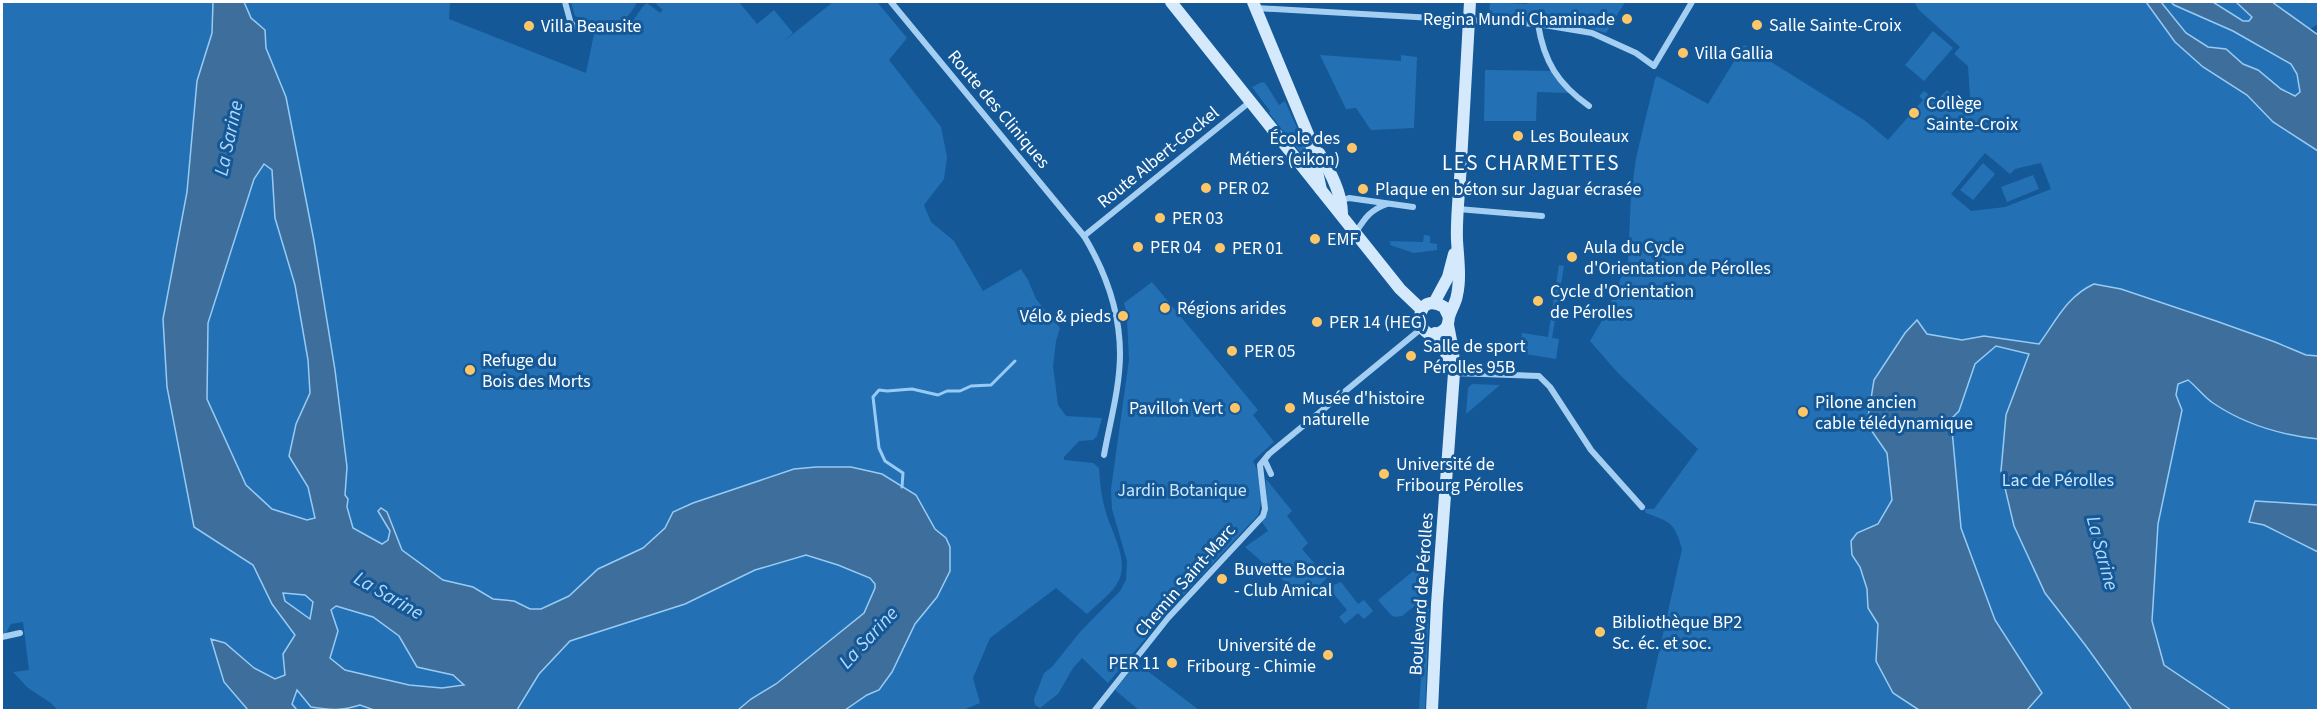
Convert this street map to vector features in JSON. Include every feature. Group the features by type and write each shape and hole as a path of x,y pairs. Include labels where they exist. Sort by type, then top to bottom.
{"main road":[{"path":"1171,2 1322,191 1337,203"},
{"path":"1448,321 1444,307 1434,303 1422,310 1419,321 1422,328 1428,332 1435,333 1444,330 1448,321 1458,291 1458,209 1470,2"},
{"path":"1254,5 1310,139 1322,158 1342,215 1400,289 1422,310"},
{"path":"1310,139 1322,191"},
{"path":"1434,303 1451,268 1457,235"},
{"name":"Boulevard de Pérolles","path":"1432,711 1437,604 1454,373 1448,321"},
{"path":"1435,333 1448,355 1454,373"}],"street":[{"path":"565,2 571,24 579,28 605,31"},
{"name":"Route des Cliniques","path":"891,2 1084,236 1102,270 1119,324 1120,356 1104,455"},
{"path":"1254,5 1538,24 1592,33 1636,53 1654,66 1692,2"},
{"path":"1538,24 1545,57 1570,93 1589,106"},
{"name":"Route Albert-Gockel","path":"1084,236 1251,101"},
{"path":"1337,203 1349,198 1413,207"},
{"path":"1356,232 1373,209 1387,204"},
{"path":"1458,209 1542,216"},
{"path":"1271,474 1265,461 1269,454 1422,328"},
{"path":"1454,373 1539,376 1550,387 1591,450 1642,507"},
{"name":"Chemin Saint-Marc","path":"1095,711 1168,618 1263,516 1265,509 1260,465 1265,461"},
{"path":"2,637 20,633"}],"green space":[{"path":"2,2 237,2 251,18 244,2 450,2 449,19 586,73 594,34 621,29 635,18 647,3 660,13 663,10 654,2 739,2 757,24 774,10 793,33 783,42 833,2 877,2 907,38 889,60 941,127 947,157 944,179 924,205 931,222 954,241 983,291 1021,269 1036,299 1060,328 1053,366 1058,405 1066,416 1102,418 1097,436 1093,440 1079,441 1064,457 1064,460 1093,463 1099,468 1107,517 1118,544 1122,563 1119,580 1109,594 1087,614 1056,588 990,638 973,678 980,703 963,710 58,710 28,688 13,672 29,670 23,622 11,624 6,633 2,634"},
{"path":"571,2 637,2 631,13 622,21 612,26 599,27 597,23 575,16"},
{"path":"1490,2 1527,4 1528,2 1625,2 1606,33 1563,20 1489,15"},
{"name":"Lac de Pérolles","path":"1914,2 2146,2 2175,42 2203,67 2247,95 2273,122 2318,151 2318,710 1646,710 1682,549 1674,528 1667,522 1646,513 1644,509 1654,509 1698,449 1618,373 1590,341 1607,312 1628,261 1631,196 1636,158 1655,79 1657,76 1708,104 1744,45 1864,120 1888,140 1923,100 1919,96 1924,91 1936,101 1947,90 1971,110 1968,66 1954,54 1960,47 1919,10","holes":["1985,153 2010,174 2015,169 2041,163 2051,189 2005,207 1971,211 1951,194"]},
{"path":"2161,2 2171,2 2233,31 2291,64 2297,74 2300,93 2295,96 2281,90 2258,70 2243,64 2226,49 2208,47 2186,33"},
{"path":"2213,2 2236,2 2252,17 2249,21 2237,19"},
{"path":"2272,2 2318,2 2318,24 2310,29"},
{"path":"1933,31 1953,48 1924,81 1905,65"},
{"path":"1320,55 1401,61 1401,55 1417,57 1414,128 1371,130 1356,108 1346,109"},
{"path":"1485,70 1554,71 1570,93 1537,92 1536,121 1484,121"},
{"path":"1262,82 1265,83 1279,105 1285,101 1313,164 1311,166 1269,113 1270,111 1252,87"},
{"path":"1983,163 1995,174 1973,200 1960,190"},
{"path":"2033,175 2039,189 2007,202 2001,187"},
{"path":"1424,235 1430,236 1430,243 1437,244 1437,250 1414,253 1390,245 1391,242 1387,241 1423,242"},
{"path":"1559,265 1564,266 1552,338 1559,339 1556,359 1519,353 1522,333 1548,337"},
{"name":"Jardin Botanique","path":"1152,282 1258,410 1253,415 1274,442 1253,461 1261,487 1260,509 1258,515 1173,606 1108,683 1082,658 1073,668 1058,694 1040,708 1035,705 1034,699 1044,673 1120,591 1126,580 1127,561 1112,509 1111,489 1129,360 1127,319 1120,317 1126,311 1124,303"},
{"path":"1472,384 1500,385 1466,414 1468,388"},
{"path":"1266,479 1292,511 1287,516 1308,543 1302,549 1327,578 1305,599 1245,547 1268,531 1262,522 1267,511"},
{"path":"1423,563 1421,601 1402,616 1391,615 1378,600"},
{"path":"1341,582 1358,604 1364,600 1373,611 1364,619 1358,613 1345,624 1339,617 1347,610 1328,587"},
{"path":"1425,607 1429,609 1425,710 1419,710"},
{"path":"1137,663 1199,710 1139,710 1115,690"}],"water":[{"name":"La Sarine","path":"213,2 244,2 251,18 265,30 266,48 286,97 314,241 335,370 347,467 345,495 348,499 347,507 353,528 382,544 388,540 390,531 378,511 381,508 387,512 402,550 443,580 473,587 493,599 514,601 530,609 541,609 569,596 598,569 643,548 665,528 673,512 693,503 794,469 851,467 882,474 916,495 935,529 946,538 950,547 950,571 937,597 915,624 892,672 879,690 845,710 738,710 776,684 864,613 875,588 870,578 806,555 755,570 685,604 570,641 539,674 517,710 374,710 360,705 342,709 324,709 311,707 297,690 292,704 297,710 248,710 224,682 211,639 225,643 254,668 275,679 285,675 283,654 295,635 272,604 253,565 194,527 167,387 163,319 187,192 197,81 212,33","holes":["264,164 272,170 275,218 295,285 308,360 310,393 296,424 289,456 308,487 315,518 307,520 272,509 246,485 207,399 208,323 254,179","283,593 305,595 313,602 310,619 285,601","336,606 373,617 399,636 417,667 453,675 464,685 442,688 409,685 345,670 330,658 338,631 331,610"]},
{"path":"2146,2 2161,2 2186,33 2208,47 2226,49 2243,64 2258,70 2281,89 2295,96 2300,92 2297,74 2291,64 2233,31 2171,2 2213,2 2243,21 2249,21 2252,17 2236,2 2272,2 2318,35 2318,151 2273,122 2247,95 2203,67 2175,42"},
{"name":"Lac de Pérolles","path":"2094,284 2121,289 2275,342 2306,355 2318,356 2318,439 2290,435 2250,423 2213,403 2188,380 2178,384 2176,395 2182,410 2158,524 2152,621 2164,665 2231,710 2132,710 2045,593 2014,526 2001,471 2006,415 2029,354 1996,346 1975,364 1959,411 1951,419 1961,528 1995,620 2042,693 2027,710 1919,710 1893,693 1876,661 1878,624 1868,608 1867,589 1860,567 1852,555 1851,541 1857,533 1878,524 1892,500 1887,453 1867,424 1874,380 1905,333 1917,320 1927,334 1962,340 1984,336 2039,344 2069,302"},
{"path":"2255,501 2318,505 2318,552 2264,525 2249,522"}],"waterway":[{"path":"902,487 903,473 885,461 879,448 873,397 879,390 912,389 938,395 947,391 960,391 971,386 991,385 1015,361"},
{"path":"1181,400 1180,409 1183,412"}],"place":[{"name":"Regina Mundi Chaminade","path":"1627,19"},
{"name":"Salle Sainte-Croix","path":"1757,25"},
{"name":"Villa Beausite","path":"529,26"},
{"name":"Villa Gallia","path":"1683,53"},
{"name":"Collège Sainte-Croix","path":"1914,113"},
{"name":"Les Bouleaux","path":"1518,136"},
{"name":"École des Métiers (eikon)","path":"1352,148"},
{"name":"PER 02","path":"1206,188"},
{"name":"Plaque en béton sur Jaguar écrasée","path":"1363,189"},
{"name":"PER 03","path":"1160,218"},
{"name":"EMF","path":"1315,239"},
{"name":"PER 04","path":"1138,247"},
{"name":"PER 01","path":"1220,248"},
{"name":"Aula du Cycle d'Orientation de Pérolles","path":"1572,257"},
{"name":"Cycle d'Orientation de Pérolles","path":"1538,301"},
{"name":"Régions arides","path":"1165,308"},
{"name":"Vélo & pieds","path":"1123,316"},
{"name":"PER 14 (HEG)","path":"1317,322"},
{"name":"PER 05","path":"1232,351"},
{"name":"Salle de sport Pérolles 95B","path":"1411,356"},
{"name":"Refuge du Bois des Morts","path":"470,370"},
{"name":"Pavillon Vert","path":"1235,408"},
{"name":"Musée d'histoire naturelle","path":"1290,408"},
{"name":"Pilone ancien cable télédynamique","path":"1803,412"},
{"name":"Université de Fribourg Pérolles","path":"1384,474"},
{"name":"Buvette Boccia - Club Amical","path":"1222,579"},
{"name":"Bibliothèque BP2 Sc. éc. et soc.","path":"1600,632"},
{"name":"Université de Fribourg - Chimie","path":"1328,655"},
{"name":"PER 11","path":"1172,663"}],"district":[{"name":"LES CHARMETTES","path":"1531,163"}]}
